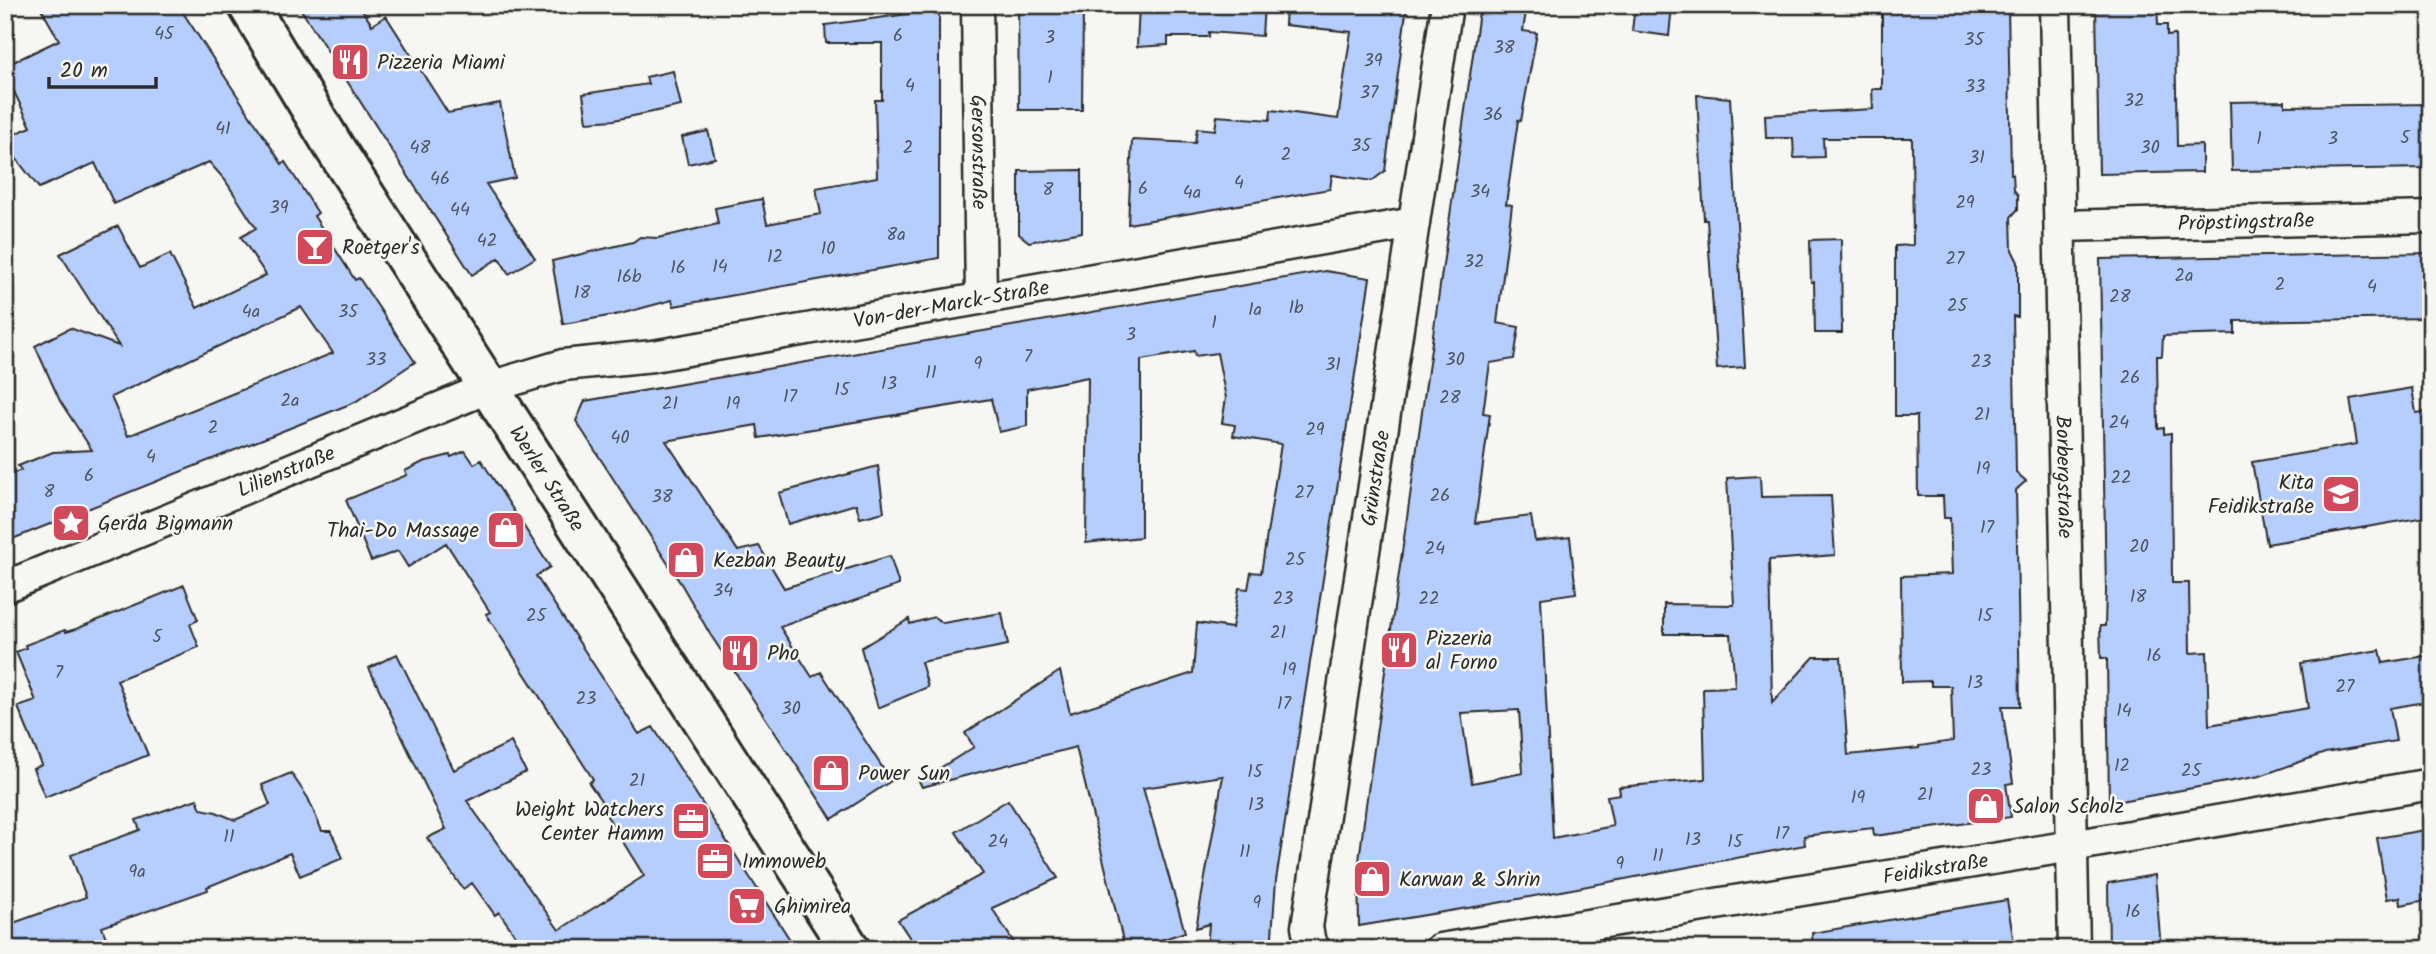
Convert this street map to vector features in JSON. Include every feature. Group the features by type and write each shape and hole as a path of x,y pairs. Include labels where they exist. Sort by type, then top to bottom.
{"main road":[{"name":"Werler Straße","path":"248,5 334,147 850,949"}],"street":[{"name":"Gersonstraße","path":"977,5 981,298"},
{"name":"Grünstraße","path":"1315,949 1310,943 1307,927 1447,5"},
{"name":"Borbergstraße","path":"2055,5 2074,949"},
{"name":"Pröpstingstraße","path":"2060,226 2431,217"},
{"name":"Von-der-Marck-Straße","path":"490,387 563,365 653,356 1414,223"},
{"name":"Lilienstraße","path":"5,587 490,387"},
{"name":"Feidikstraße","path":"1440,949 2072,846 2431,784"}],"building":[{"path":"39,5 178,5 282,164 285,162 318,213 314,216 355,280 359,278 415,362 355,402 5,542 5,477 21,470 18,466 53,452 92,450 60,401 35,346 70,328 119,346 60,254 118,226 140,268 170,254 197,308 266,275 241,237 256,228 225,180 209,162 114,204 95,163 39,188 5,144 5,138 31,127 5,73 5,66 59,40","holes":["301,307 333,353 128,436 111,397"]},
{"path":"298,5 359,5 372,25 386,16 448,113 500,103 515,178 486,184 535,258 509,274 499,258 472,275"},
{"path":"1018,5 1083,5 1082,110 1019,110"},
{"path":"1139,5 1264,5 1262,36 1209,32 1209,37 1168,37 1168,45 1137,47"},
{"path":"1286,5 1407,5 1385,171 1372,181 1332,175 1330,189 1128,224 1132,140 1195,143 1197,128 1215,130 1217,116 1270,120 1271,110 1338,119 1351,32 1285,25"},
{"path":"1480,5 1527,5 1523,31 1537,33 1521,121 1518,120 1506,204 1512,205 1497,323 1519,327 1514,359 1490,363 1483,413 1490,414 1475,523 1531,516 1535,541 1570,537 1576,593 1541,598 1553,838 1613,826 1607,796 1620,794 1619,787 1705,779 1703,688 1735,687 1731,634 1664,634 1664,604 1734,605 1727,478 1760,476 1761,497 1831,496 1835,555 1769,560 1772,703 1814,657 1841,657 1848,755 1919,748 1953,741 1951,686 1931,686 1931,681 1902,682 1901,576 1952,574 1950,518 1944,518 1943,496 1918,496 1917,416 1895,416 1895,246 1913,245 1912,138 1823,138 1824,157 1794,158 1793,138 1766,138 1765,115 1873,109 1872,89 1882,89 1882,5 2008,5 2011,174 2014,190 2018,195 2018,209 2011,217 2012,250 2018,262 2018,317 2013,316 2016,472 2026,481 2016,490 2020,706 2002,706 2013,783 2006,784 2011,817 1874,836 1873,828 1804,836 1805,845 1492,904 1359,926 1358,869","holes":["1519,710 1523,773 1472,783 1461,713"]},
{"path":"1635,5 1672,5 1669,36 1632,31"},
{"path":"2096,5 2157,5 2158,25 2167,25 2167,36 2175,35 2177,146 2202,145 2202,172 2099,174"},
{"path":"939,10 939,258 674,306 672,300 620,314 563,324 552,261 633,242 640,237 658,238 718,224 715,208 762,199 767,224 821,214 816,188 877,177 875,100 882,100 882,43 826,43 825,25"},
{"path":"673,71 681,106 614,120 587,122 583,94 648,84 646,77"},
{"path":"1697,95 1730,98 1745,367 1717,369 1707,220 1704,220"},
{"path":"2285,101 2285,106 2431,104 2431,168 2232,171 2230,102"},
{"path":"708,131 715,158 688,164 682,137"},
{"path":"1082,170 1082,232 1029,242 1019,234 1019,171"},
{"path":"1841,239 1842,333 1815,333 1810,240"},
{"path":"2431,253 2431,318 2235,321 2235,334 2163,336 2162,356 2157,356 2158,429 2164,428 2164,434 2171,433 2172,583 2189,583 2190,653 2207,652 2209,725 2308,708 2301,663 2380,650 2383,663 2431,655 2431,701 2390,708 2396,741 2325,753 2260,776 2109,803 2107,658 2101,658 2100,626 2105,626 2106,590 2100,259"},
{"path":"1325,271 1370,278 1276,880 1271,949 1207,949 1209,924 1196,928 1223,776 1143,788 1185,932 1134,949 1125,949 1076,747 922,787 919,781 974,747 965,733 1060,671 1070,713 1193,673 1197,623 1232,628 1239,588 1248,589 1251,572 1261,573 1281,444 1233,436 1235,425 1222,423 1226,398 1217,353 1195,356 1194,351 1141,360 1141,537 1086,543 1088,377 1027,389 1027,426 999,432 991,399 759,438 757,425 666,441 738,551 759,546 784,588 890,556 899,585 780,627 812,677 821,672 891,781 832,819 710,634 683,587 576,421 585,401"},
{"name":"Kita Feidikstraße","path":"2412,388 2416,413 2431,411 2431,516 2267,544 2252,462 2357,444 2350,399"},
{"path":"465,451 474,464 481,460 550,567 536,576 639,734 653,727 796,949 525,949 499,912 495,915 472,883 463,889 427,838 446,829 369,668 397,654 454,770 511,742 526,772 467,801 559,930 644,876 599,803 602,802 589,783 593,779 486,614 490,612 446,543 408,567 398,551 371,561 346,500 407,475 405,471 423,462 450,455 451,457"},
{"path":"878,466 884,512 860,518 856,504 788,524 779,493"},
{"path":"184,585 198,620 190,624 199,647 117,680 148,755 45,797 33,769 42,765 18,707 36,701 16,652 26,648 25,645 65,630 76,629"},
{"path":"1002,613 1008,645 921,662 928,687 878,708 861,648 909,619 910,624 934,617 943,623"},
{"path":"291,773 308,798 322,831 331,831 343,858 300,876 290,853 207,887 208,890 102,927 110,949 5,949 5,926 86,897 71,855 140,830 136,820 197,799 201,809 235,820 270,805 262,785"},
{"path":"1008,800 1058,878 992,908 1018,949 917,949 898,920 983,874 956,832"},
{"path":"2431,829 2431,899 2401,905 2400,897 2387,899 2377,838"},
{"path":"2155,875 2161,949 2109,949 2108,883"},
{"path":"2007,900 2015,949 1813,949 1812,933"}],"place":[{"name":"Pizzeria Miami","path":"350,62"},
{"name":"Roetger's","path":"315,247"},
{"name":"Kita Feidikstraße","path":"2341,494"},
{"name":"Gerda Bigmann","path":"71,523"},
{"name":"Thai-Do Massage","path":"506,530"},
{"name":"Kezban Beauty","path":"686,560"},
{"name":"Pizzeria al Forno","path":"1399,650"},
{"name":"Pho","path":"740,653"},
{"name":"Power Sun","path":"831,773"},
{"name":"Salon Scholz","path":"1986,806"},
{"name":"Weight Watchers Center Hamm","path":"691,821"},
{"name":"Immoweb","path":"715,861"},
{"name":"Karwan & Shrin","path":"1372,879"},
{"name":"Ghimirea","path":"747,906"}]}
